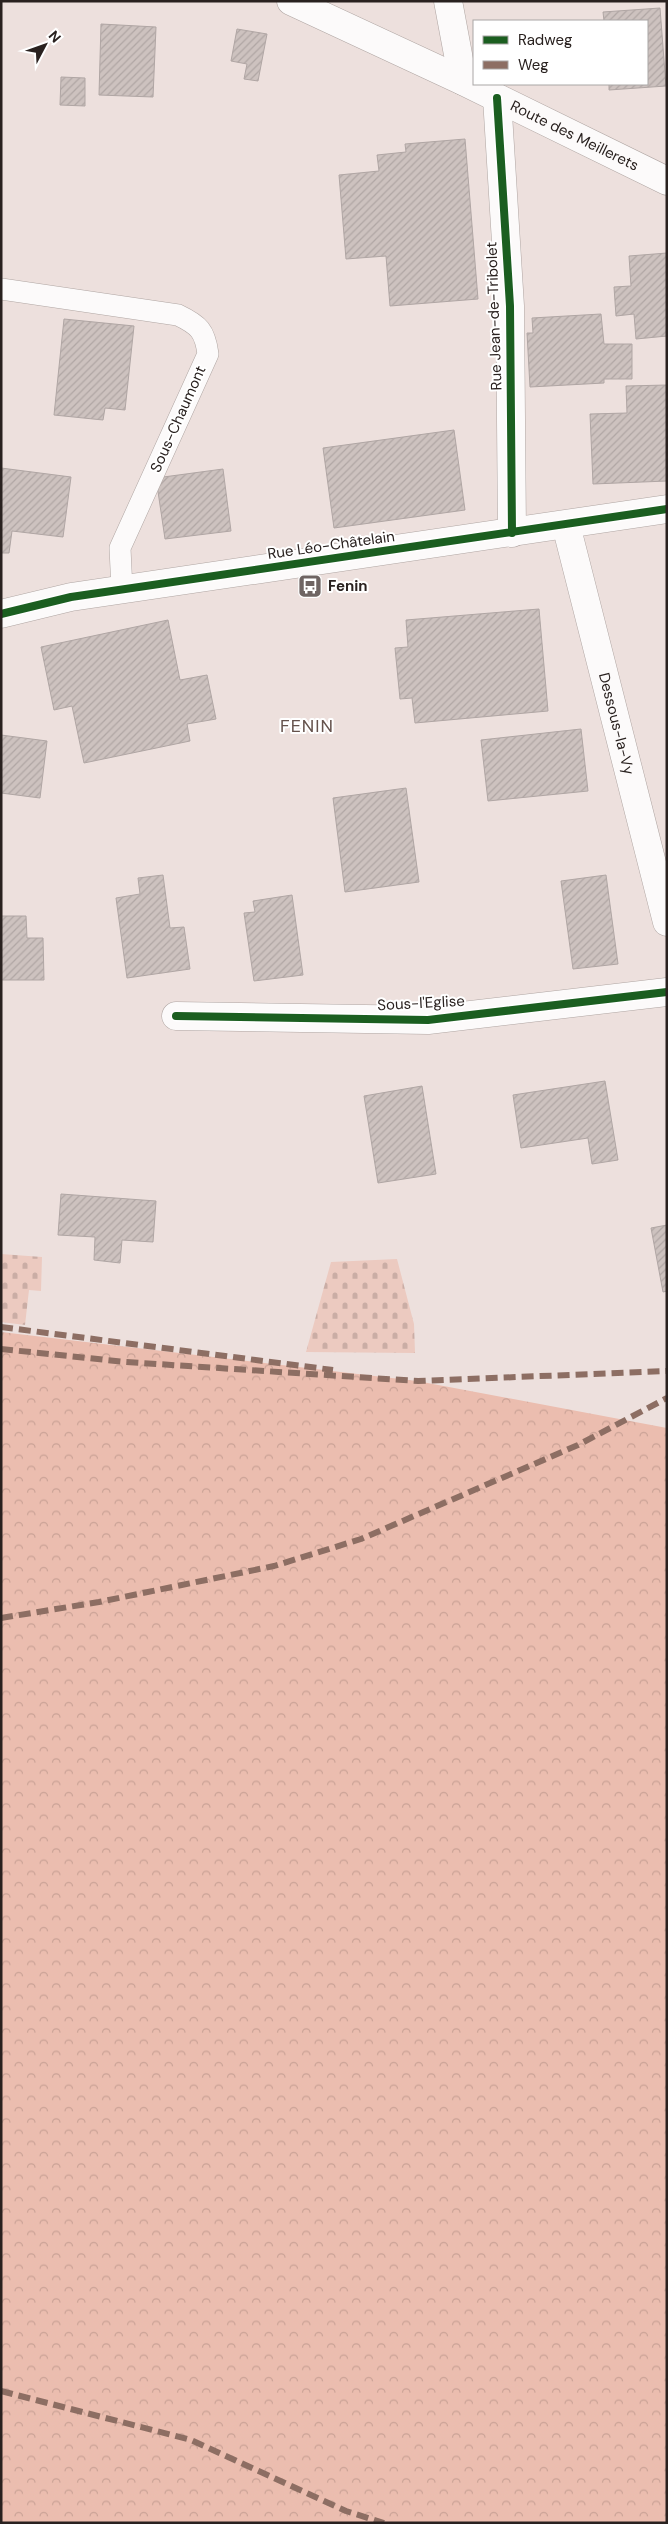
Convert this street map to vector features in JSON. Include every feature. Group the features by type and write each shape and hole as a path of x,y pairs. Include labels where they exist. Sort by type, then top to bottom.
{"street":[{"name":"Route des Meillerets","path":"291,1 498,98 667,181"},
{"path":"448,1 463,82"},
{"name":"Rue Jean-de-Tribolet","path":"498,98 510,306 512,533"},
{"name":"Rue Léo-Châtelain","path":"1,614 71,597 667,509"},
{"name":"Dessous-la-Vy","path":"566,525 667,922"},
{"name":"Sous-l'Eglise","path":"176,1016 428,1020 667,992"}],"lane":[{"name":"Sous-Chaumont","path":"1,289 178,315 196,323 206,339 208,354 120,548 122,590"}],"green space":[{"path":"1,1254 42,1257 41,1291 29,1290 25,1325 1,1322"},
{"path":"397,1259 414,1324 415,1353 306,1352 331,1262"},
{"path":"1,1332 417,1381 667,1428 667,2523 1,2523"}],"building":[{"path":"660,8 666,86 609,90 609,85 648,85 648,20 604,20 603,12"},
{"path":"101,24 156,27 153,97 99,95"},
{"path":"237,29 267,34 258,81 244,79 247,64 231,61"},
{"path":"61,77 85,78 85,106 60,105"},
{"path":"465,139 478,299 390,306 386,256 346,259 339,175 379,171 377,155 406,152 405,144"},
{"path":"667,253 667,336 636,339 634,314 616,316 614,287 631,286 629,256"},
{"path":"601,314 604,344 632,344 632,379 604,379 604,383 530,387 527,333 533,333 532,318"},
{"path":"64,319 134,326 125,410 105,408 103,420 54,415"},
{"path":"667,385 667,481 593,484 590,414 627,413 626,386"},
{"path":"454,430 465,510 334,528 323,448"},
{"path":"1,468 71,477 63,537 12,531 9,553 1,553"},
{"path":"223,469 231,531 165,539 156,478"},
{"path":"539,609 548,711 415,723 412,698 400,699 395,648 408,647 406,620"},
{"path":"168,620 180,680 207,675 216,719 187,724 190,741 84,763 72,706 54,710 41,647"},
{"path":"581,729 588,791 488,801 481,740"},
{"path":"1,735 47,741 40,798 1,793"},
{"path":"406,788 419,882 345,892 333,798"},
{"path":"163,875 170,928 184,927 190,969 127,978 116,898 140,894 138,878"},
{"path":"606,875 618,964 573,969 561,881"},
{"path":"292,895 303,975 254,981 244,913 255,912 253,901"},
{"path":"1,916 26,916 27,938 43,938 44,980 1,980"},
{"path":"605,1081 618,1160 592,1164 588,1138 521,1148 513,1095"},
{"path":"422,1086 436,1174 378,1183 364,1096"},
{"path":"61,1194 156,1201 153,1242 122,1240 120,1263 94,1260 95,1237 58,1235"},
{"path":"667,1225 667,1291 663,1292 651,1228"}],"marked path":[{"path":"1,1327 333,1370"},
{"path":"1,1349 126,1362 418,1381 667,1371"},
{"path":"1,1618 99,1602 274,1566 361,1539 578,1445 667,1398"},
{"path":"1,2391 191,2440 346,2511 384,2523"}],"cycle path":[{"path":"497,98 510,306 512,533"},
{"path":"1,614 71,597 667,509"},
{"path":"176,1016 428,1020 667,992"}],"place":[{"name":"Fenin","path":"310,586"}],"district":[{"name":"FENIN","path":"307,726"}]}
